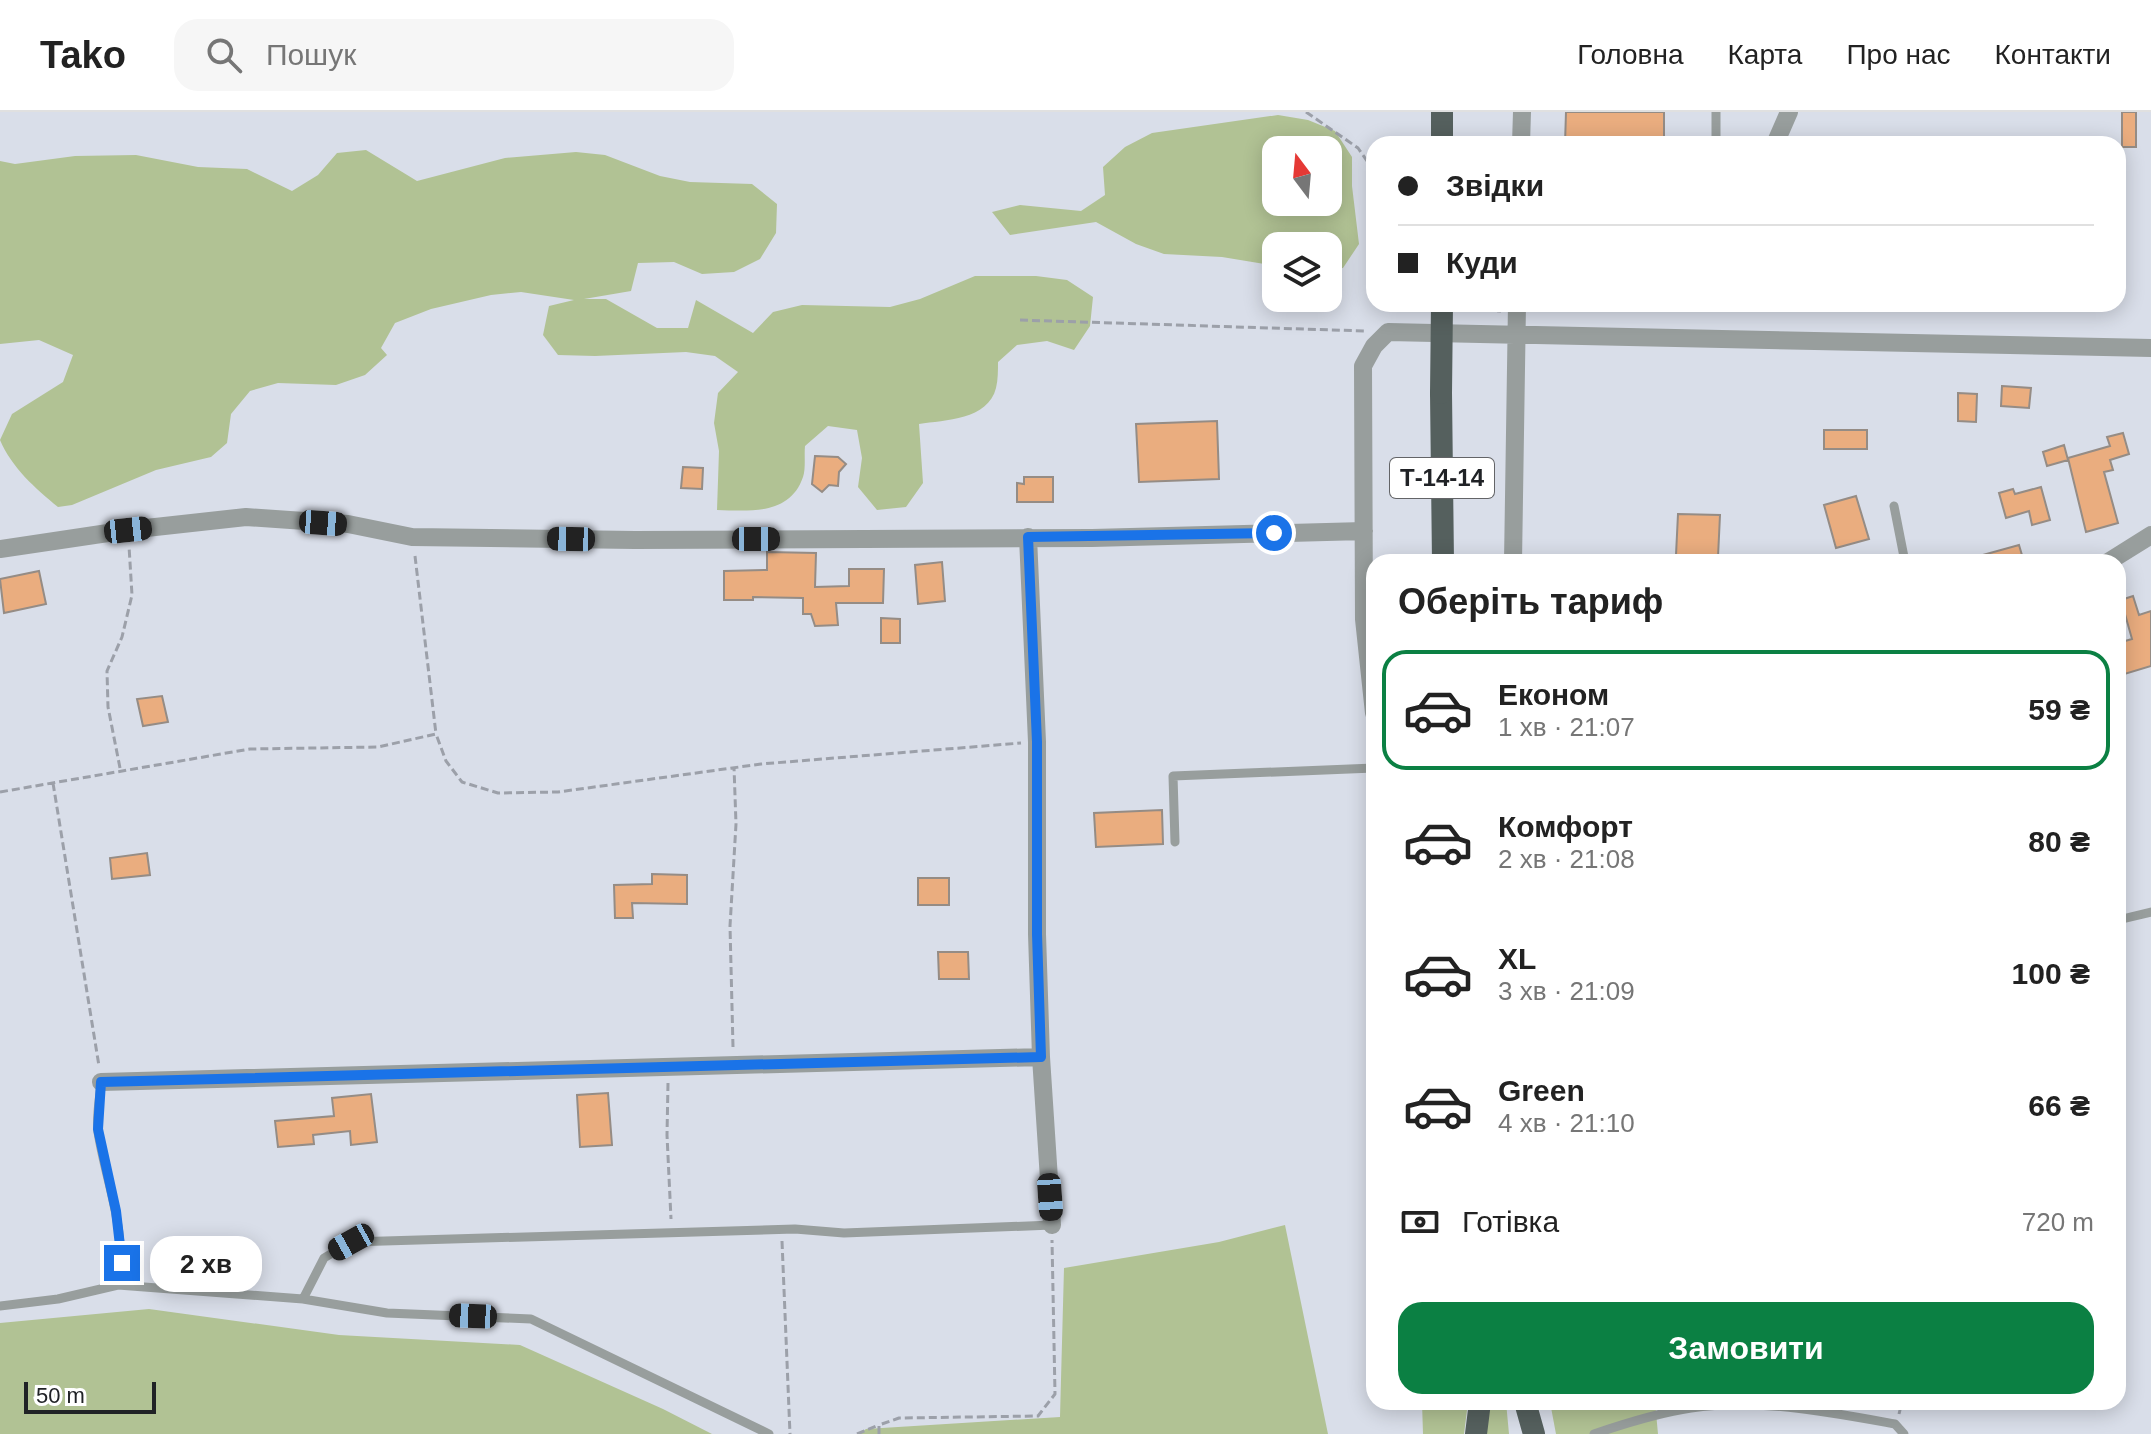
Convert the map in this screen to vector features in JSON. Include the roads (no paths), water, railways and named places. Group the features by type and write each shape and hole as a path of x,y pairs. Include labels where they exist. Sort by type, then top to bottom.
{"highway":[{"path":"1442,112 1442,136"},
{"name":"Т-14-14","path":"1442,312 1443,554"},
{"path":"1476,1434 1479,1410"},
{"path":"1525,1410 1527,1434"},
{"path":"1526,1410 1534,1434"}],"street":[{"path":"1521,136 1522,112"},
{"path":"1778,136 1789,112"},
{"path":"1513,554 1516,312"},
{"path":"1366,638 1363,366 1374,346 1388,332 2151,348"},
{"path":"0,549 246,517 348,524 412,537 635,540 1364,531"},
{"path":"2121,554 2151,535"},
{"path":"1028,537 1037,742 1037,934 1041,1057 1052,1225"},
{"path":"101,1082 1041,1057"}],"lane":[{"path":"1716,112 1716,136"},
{"path":"1894,506 1903,554"},
{"path":"1175,842 1173,776 1366,768"},
{"path":"2126,918 2151,912"},
{"path":"101,1082 98,1129 116,1211 122,1263 118,1285"},
{"path":"303,1299 324,1258 351,1242 672,1232 782,1230 844,1233 1052,1225"},
{"path":"0,1306 58,1299 118,1285 303,1299 387,1313 531,1319 769,1434"},
{"path":"1594,1434 1634,1420 1683,1410"},
{"path":"1798,1410 1896,1429 1904,1434"}]}
